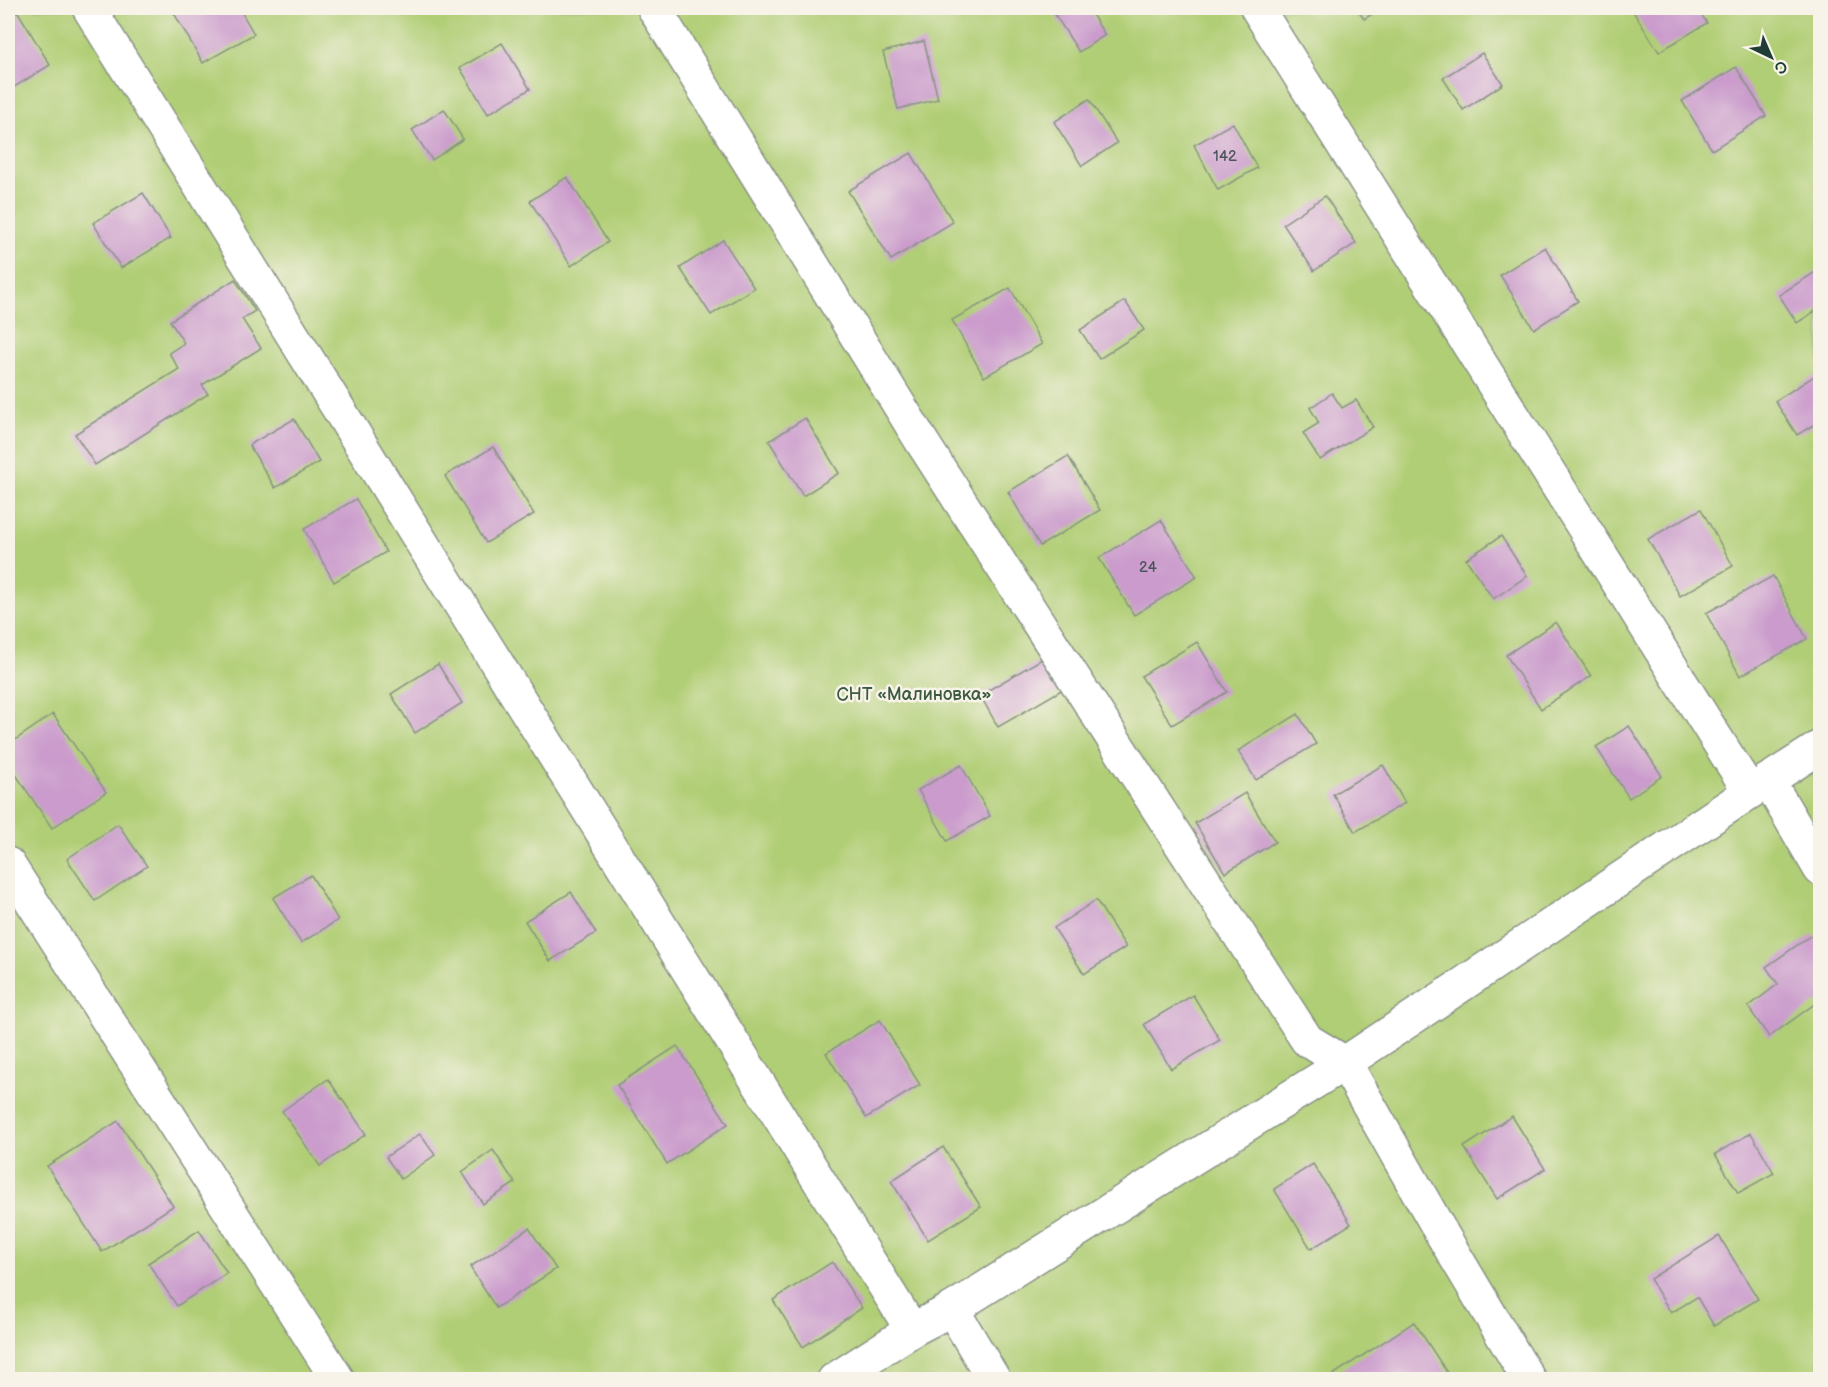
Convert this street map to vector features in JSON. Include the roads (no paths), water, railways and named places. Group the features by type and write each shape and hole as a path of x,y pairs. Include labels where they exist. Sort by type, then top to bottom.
{"street":[{"path":"89,8 912,1330"},
{"path":"654,8 922,442 1306,1040 1345,1063 1442,1234 1529,1380"},
{"path":"1257,8 1759,786 1821,869"},
{"path":"834,1380 912,1330 952,1309 1345,1063 1821,747"},
{"path":"8,864 338,1380"},
{"path":"952,1309 994,1380"}],"park label":[{"name":"СНТ «Малиновка»","path":"914,694"}]}
